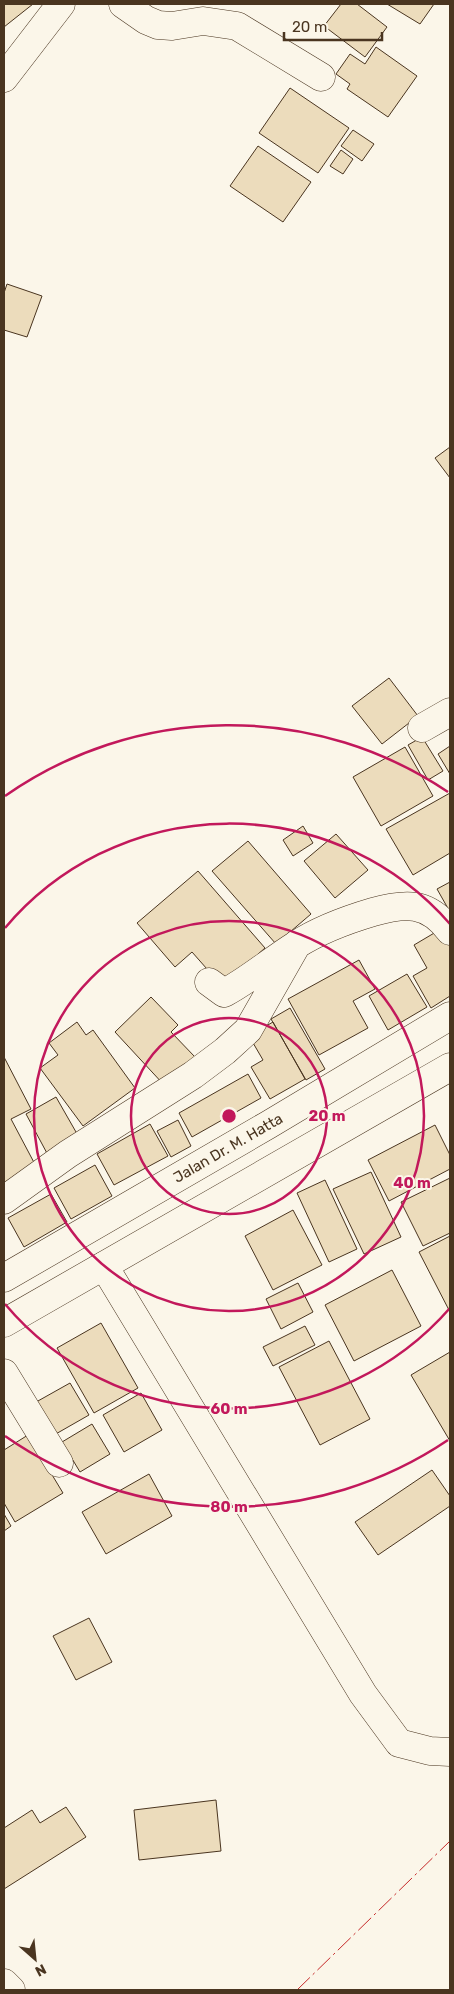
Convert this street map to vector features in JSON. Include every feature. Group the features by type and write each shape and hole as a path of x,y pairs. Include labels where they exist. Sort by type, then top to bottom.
{"street":[{"path":"4,78 61,4"},
{"path":"123,4 158,26 172,26 203,21 237,26 322,77"},
{"path":"422,728 450,712"},
{"path":"209,982 224,993 297,944 338,924 397,906 418,906 432,912 450,931"},
{"path":"4,1200 68,1154 193,1075 225,1051 248,1030 297,944"},
{"name":"Jalan Dr. M. Hatta","path":"4,1278 268,1125 450,1016"},
{"path":"4,1323 450,1067"},
{"path":"104,1266 363,1694 399,1743 430,1751 450,1752"},
{"path":"6,1386 59,1463"},
{"path":"4,1983 11,1990"}],"building":[{"path":"4,4 33,4 4,27"},
{"path":"341,4 357,4 387,27 365,57 324,26"},
{"path":"387,4 434,4 420,24"},
{"path":"376,47 417,76 388,117 347,89 350,84 336,74 350,54 365,64"},
{"path":"290,88 349,128 318,173 259,133"},
{"path":"353,130 374,144 362,161 341,146"},
{"path":"258,146 311,182 283,222 230,186"},
{"path":"341,150 353,159 343,174 330,166"},
{"path":"7,284 42,296 27,337 4,330 4,293"},
{"path":"450,447 450,478 435,458"},
{"path":"389,678 418,716 382,744 352,706"},
{"path":"422,737 443,771 428,780 408,745"},
{"path":"450,746 450,774 438,754"},
{"path":"405,747 433,796 381,826 353,777"},
{"path":"450,793 450,853 413,875 386,829"},
{"path":"303,826 313,843 293,856 283,840"},
{"path":"336,834 368,870 335,898 304,861"},
{"path":"248,841 311,914 276,944 212,871"},
{"path":"198,871 265,948 222,986 192,952 175,967 137,923"},
{"path":"450,882 450,912 437,889"},
{"path":"441,929 450,944 450,996 431,1008 413,976 427,968 414,945"},
{"path":"359,960 375,989 353,1001 368,1028 319,1055 288,999"},
{"path":"407,974 427,1007 388,1030 369,996"},
{"path":"151,997 178,1025 171,1032 195,1057 165,1086 115,1032"},
{"path":"290,1008 325,1069 306,1080 271,1019"},
{"path":"77,1022 86,1035 93,1030 135,1088 83,1126 40,1068 58,1055 49,1043"},
{"path":"273,1022 305,1079 270,1099 251,1067 263,1060 249,1036"},
{"path":"4,1057 31,1109 11,1119 38,1170 4,1187"},
{"path":"248,1074 261,1098 192,1137 179,1113"},
{"path":"56,1097 80,1139 49,1157 26,1114"},
{"path":"178,1120 191,1146 171,1157 157,1131"},
{"path":"150,1124 168,1156 114,1185 97,1154"},
{"path":"435,1125 450,1155 450,1169 389,1201 368,1160"},
{"path":"95,1165 112,1196 71,1219 54,1188"},
{"path":"371,1172 401,1237 364,1254 333,1189"},
{"path":"450,1178 450,1233 423,1246 401,1202"},
{"path":"325,1180 357,1249 329,1262 297,1193"},
{"path":"51,1194 67,1222 24,1247 8,1218"},
{"path":"293,1210 322,1265 273,1290 245,1236"},
{"path":"450,1236 450,1312 419,1252"},
{"path":"392,1270 421,1326 354,1361 325,1305"},
{"path":"298,1283 313,1312 281,1329 266,1299"},
{"path":"101,1323 138,1388 94,1413 57,1348"},
{"path":"305,1326 315,1345 273,1366 263,1347"},
{"path":"329,1341 370,1419 320,1445 279,1367"},
{"path":"450,1352 450,1441 411,1375"},
{"path":"70,1383 89,1415 47,1439 29,1406"},
{"path":"141,1393 162,1430 124,1452 103,1415"},
{"path":"92,1424 110,1454 80,1472 62,1442"},
{"path":"28,1435 63,1493 15,1522 4,1503 4,1450"},
{"path":"432,1470 450,1496 450,1506 378,1555 355,1522"},
{"path":"149,1474 172,1516 106,1554 82,1512"},
{"path":"4,1514 11,1526 4,1531"},
{"path":"89,1618 112,1662 76,1680 53,1636"},
{"path":"216,1800 221,1851 139,1860 134,1810"},
{"path":"66,1807 86,1837 4,1889 4,1828 32,1810 40,1823"}],"power":[{"path":"297,1990 450,1841"}]}
